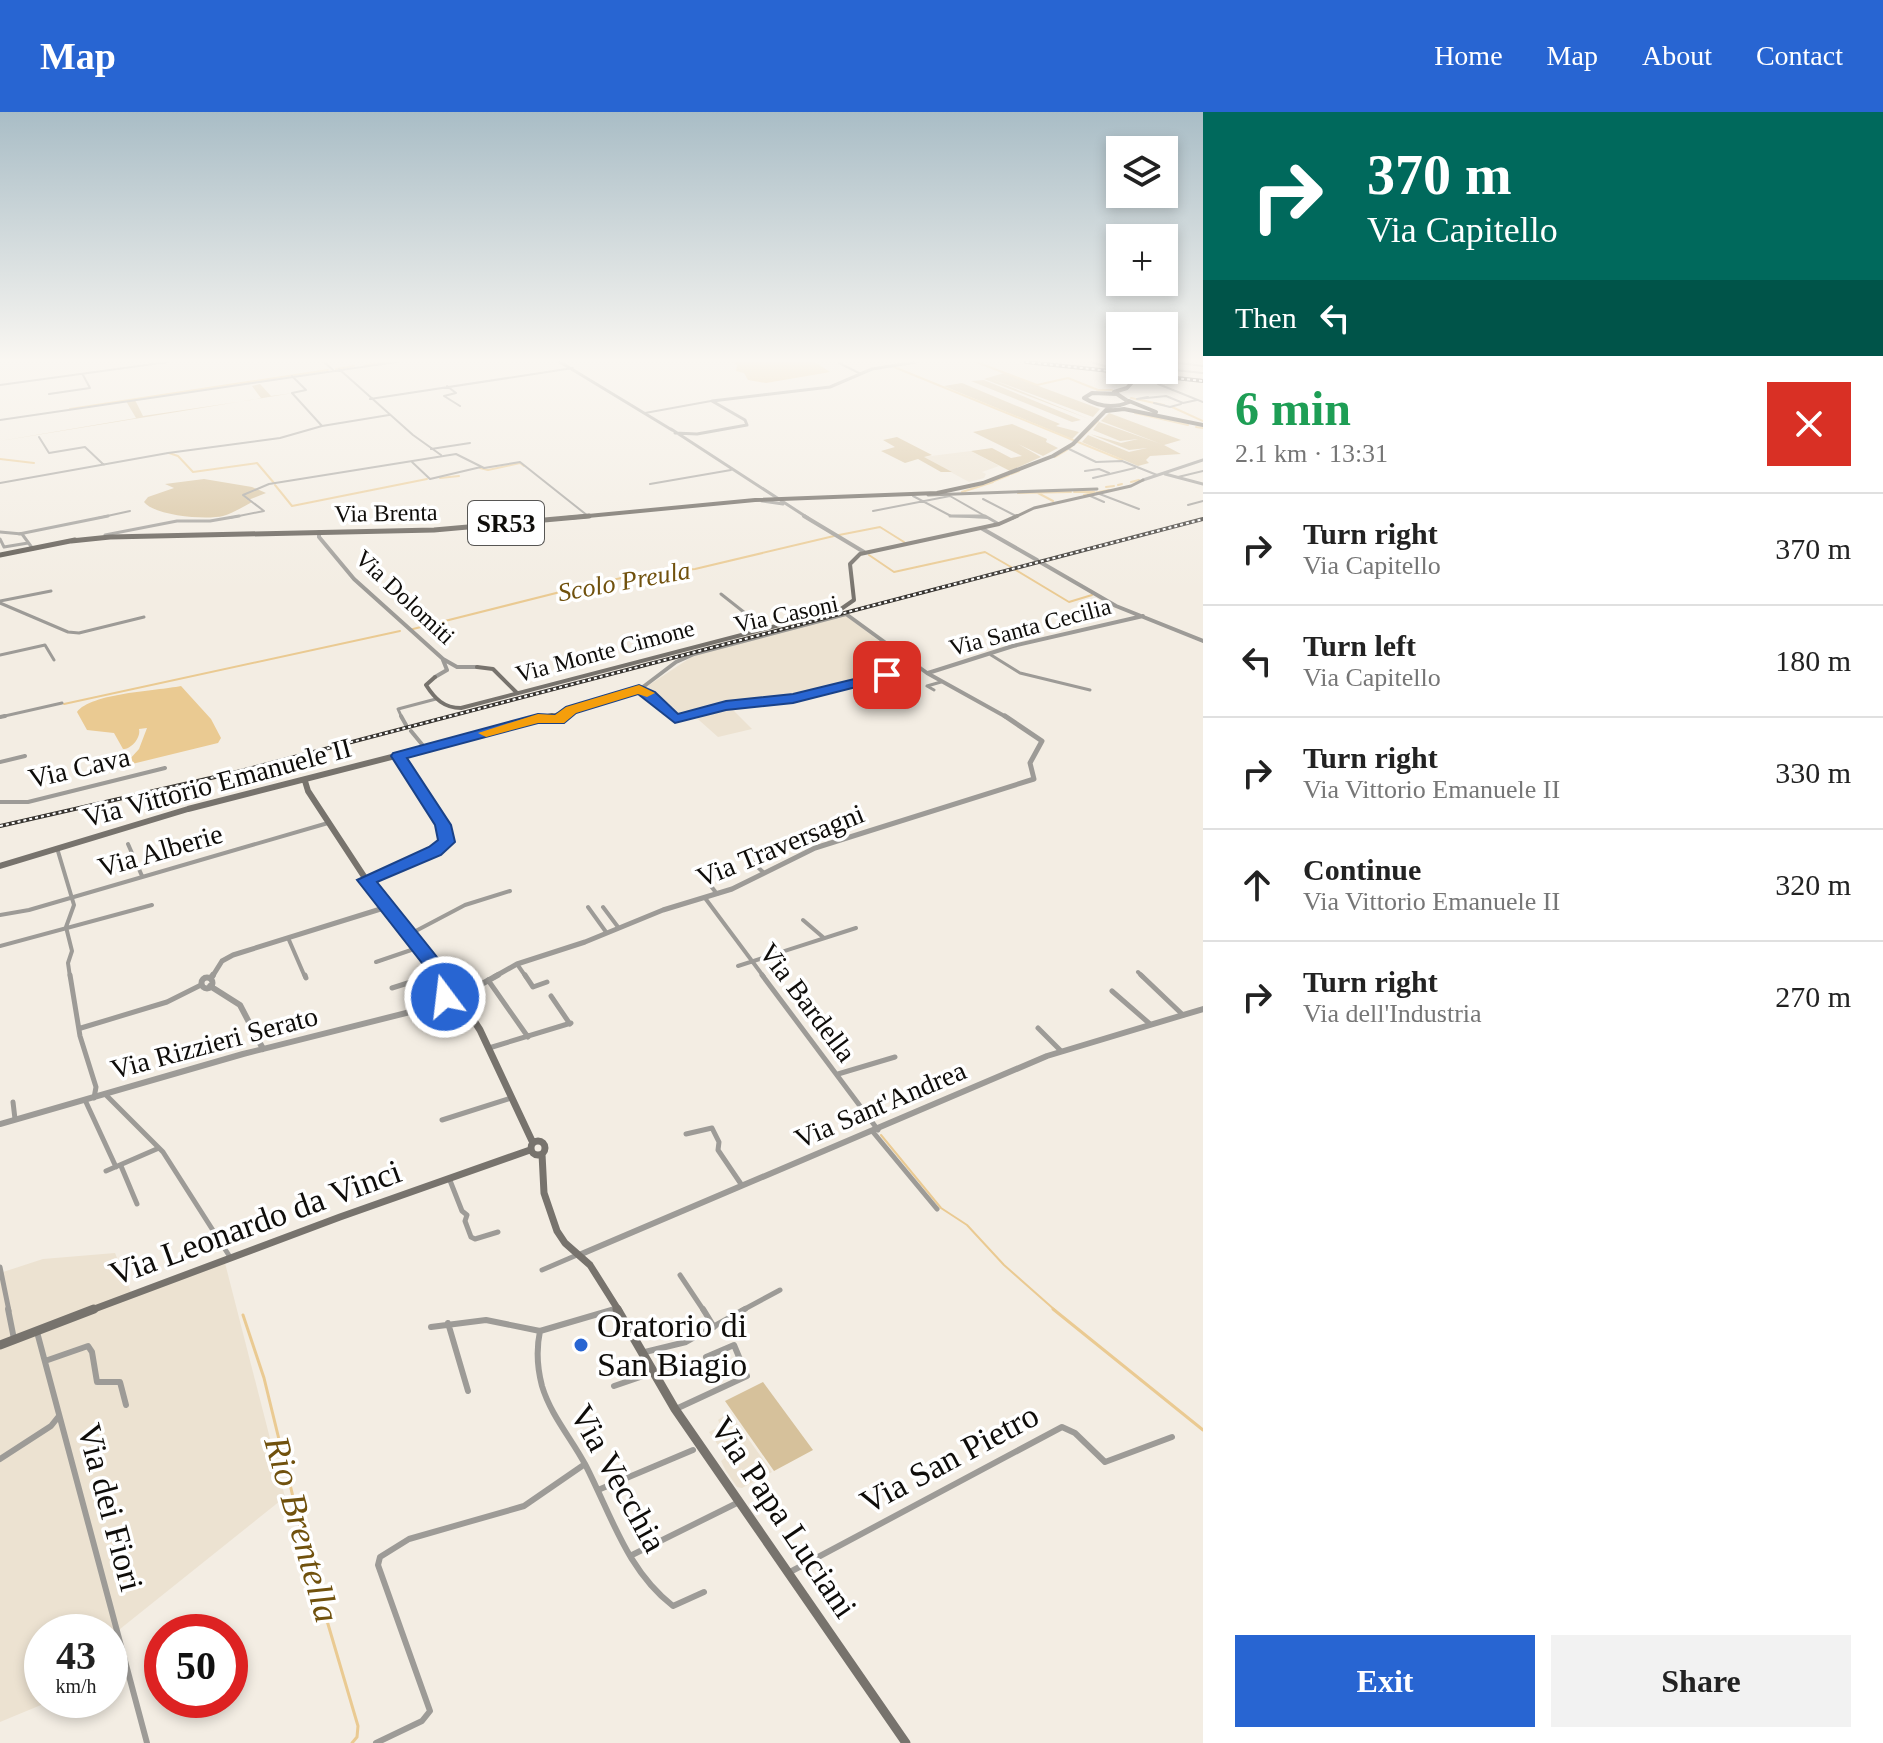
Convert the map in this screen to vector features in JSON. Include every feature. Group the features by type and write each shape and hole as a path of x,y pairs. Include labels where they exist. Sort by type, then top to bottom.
{"main road":[{"name":"SR53","path":"901,496 953,490 962,492 1034,464 1067,448 1078,438"},
{"name":"Via Brenta","path":"731,503 962,492 1087,490 1143,480"},
{"path":"864,552 999,524 1034,508 1132,486 1143,480"},
{"name":"Via Brenta","path":"114,535 446,529 816,498"},
{"name":"SR53","path":"0,555 114,535"},
{"name":"Via Monte Cimone","path":"436,699 445,707 461,708 841,609 854,600 850,564 853,558 864,552"},
{"name":"Via Dolomiti","path":"477,667 493,669 517,693"},
{"path":"435,677 426,686 436,699"},
{"name":"Via Vittorio Emanuele II","path":"0,866 188,809 557,716"},
{"path":"305,781 366,880 440,972 453,997 465,1007 489,1048 531,1147"},
{"name":"Via Papa Luciani","path":"531,1147 542,1154 539,1164 551,1218 565,1246 594,1269 675,1409 906,1743"},
{"name":"Via Leonardo da Vinci","path":"0,1345 531,1147"}],"street":[{"path":"40,438 49,453 85,447 104,465"},
{"path":"0,483 279,438"},
{"path":"418,438 442,455"},
{"path":"685,438 864,552"},
{"path":"431,449 470,443"},
{"path":"1067,448 1096,462 1120,461 1157,475"},
{"path":"114,535 173,522 215,520 264,511 243,495 257,487 442,455 467,456 488,469 520,462 588,516"},
{"name":"Via Brenta","path":"1143,480 1203,460"},
{"path":"412,462 430,479 481,467"},
{"path":"1093,466 1111,474"},
{"path":"1093,478 1138,468"},
{"path":"1085,471 1099,469"},
{"path":"1132,469 1143,473"},
{"path":"650,484 731,470"},
{"path":"1176,477 1203,471"},
{"path":"1164,473 1202,483"},
{"path":"1096,493 1139,509"},
{"path":"1087,495 1104,502"},
{"path":"913,496 951,516 985,516"},
{"path":"873,511 950,496 999,524"},
{"path":"983,499 1017,516"},
{"path":"1188,505 1203,501"},
{"path":"0,532 19,534 130,511"},
{"path":"981,528 1108,601 1203,641"},
{"name":"Via Dolomiti","path":"319,532 354,579 443,659 459,668 477,667"},
{"path":"19,534 33,549"},
{"path":"0,539 2,547 28,543"},
{"path":"0,602 51,591"},
{"path":"721,594 764,628"},
{"path":"0,602 68,632 79,633 144,617"},
{"name":"Via Casoni","path":"639,689 684,657 846,614 927,673"},
{"name":"Via Santa Cecilia","path":"927,673 1017,645 1143,616"},
{"path":"0,655 45,645 54,660"},
{"path":"991,655 1020,673 1090,690"},
{"path":"435,677 447,670 443,659"},
{"name":"Via Traversagni","path":"453,997 517,964 717,894 815,848 1035,778 1028,768 1029,761 1042,740 927,673"},
{"path":"557,716 639,689 650,695 675,719 726,706 793,698 887,675"},
{"path":"934,690 927,686 941,682"},
{"path":"406,725 398,709 436,699"},
{"path":"0,717 62,703"},
{"path":"411,731 425,749"},
{"path":"0,762 25,756"},
{"path":"366,880 435,851 447,842 443,825 398,756"},
{"name":"Via Cava","path":"0,802 28,802 165,768"},
{"name":"Via Alberie","path":"0,915 70,898 330,822"},
{"path":"128,844 142,876"},
{"path":"57,848 74,905 66,927 72,951 68,963 69,975 81,1028 80,1036 96,1087 94,1098"},
{"path":"745,855 765,874"},
{"path":"701,873 717,894"},
{"path":"410,934 465,905 510,891"},
{"name":"Via Bardella","path":"705,898 937,1209"},
{"path":"0,946 152,905"},
{"path":"210,982 222,961 233,955 387,907"},
{"path":"588,907 606,932"},
{"path":"603,907 618,927"},
{"path":"803,920 824,938"},
{"path":"738,966 856,928"},
{"path":"289,940 306,978"},
{"path":"376,962 421,947"},
{"path":"517,964 533,987 547,982"},
{"path":"392,988 440,972"},
{"path":"1138,972 1183,1015"},
{"path":"488,978 528,1037"},
{"path":"81,1028 167,1002 201,985 202,981 210,982 240,1005 263,1049"},
{"path":"1112,991 1150,1024"},
{"path":"489,1048 570,1024 551,996"},
{"name":"Via Rizzieri Serato","path":"0,1124 453,997"},
{"name":"Via Sant'Andrea","path":"579,1255 1061,1051 1203,1009"},
{"path":"1038,1028 1061,1051"},
{"path":"838,1074 895,1057"},
{"path":"106,1095 159,1148 230,1258"},
{"path":"442,1120 511,1098"},
{"path":"85,1099 137,1204"},
{"path":"13,1102 15,1121"},
{"path":"686,1134 712,1128 719,1142 718,1150 741,1184"},
{"path":"106,1171 159,1148"},
{"path":"449,1178 462,1211 467,1215 465,1221 471,1237 475,1239 498,1232"},
{"path":"542,1270 579,1255"},
{"path":"0,1267 14,1339"},
{"path":"680,1275 714,1327"},
{"path":"640,1353 686,1342 780,1290"},
{"path":"431,1327 485,1318 512,1321 540,1331 616,1309"},
{"path":"448,1323 468,1391"},
{"name":"Via dei Fiori","path":"37,1331 147,1743"},
{"name":"Via Vecchia","path":"540,1331 537,1364 548,1404 585,1464 630,1556 664,1600 673,1606 704,1592"},
{"path":"675,1409 747,1376 734,1345 706,1357"},
{"path":"45,1361 88,1346 97,1382 120,1382 126,1405"},
{"path":"614,1386 652,1373"},
{"path":"0,1459 51,1426 59,1416"},
{"name":"Via San Pietro","path":"788,1573 1062,1427 1072,1429 1095,1457 1105,1462 1172,1437"},
{"path":"598,1490 693,1450"},
{"path":"376,1743 422,1721 430,1711 378,1565 380,1557 393,1548 451,1524 489,1518 525,1505 585,1464"},
{"path":"630,1556 740,1502"}],"shaded area":[{"path":"899,438 932,455 924,457 952,472 941,472 918,459 905,463 881,451 895,447 883,440"},
{"path":"985,438 1045,438 1046,442 1058,448 1043,456 1018,444 1041,457 1010,471 971,451 992,448 1011,458 1022,456"},
{"path":"1085,438 1096,438 1129,452 1147,448 1129,450 1100,438 1121,443 1138,439 1120,441 1113,438 1144,438 1161,444 1146,438 1181,440 1164,445 1181,454 1150,456 1146,460 1149,463 1138,466 1082,442"},
{"path":"971,451 999,466 982,472 986,474 984,478 969,482 923,457"},
{"path":"204,479 252,487 266,493 248,500 252,502 234,512 215,517 169,514 144,502 148,497 174,488 165,484"},
{"path":"845,615 904,660 879,666 892,676 794,700 731,708 752,729 718,737 691,713 675,716 643,689 693,656"},
{"path":"181,686 211,719 221,738 218,743 132,764 128,761 139,749 147,728 139,729 135,742 123,749 114,733 87,730 77,712 84,706 109,697"},
{"path":"115,1253 131,1292 225,1263 285,1497 128,1623 128,1614 24,1614 24,1712 0,1722 0,1273 43,1259"},
{"path":"763,1382 813,1450 774,1471 725,1401"},
{"path":"729,1412 772,1472 742,1488 737,1487 726,1471 721,1461 725,1458 722,1451 709,1432 721,1426 718,1420"}],"waterway":[{"path":"1068,438 1073,440"},
{"path":"1070,448 1080,438"},
{"path":"1078,442 1122,460"},
{"path":"1055,457 1067,450"},
{"path":"169,453 178,456 193,472 257,463 274,483"},
{"path":"0,459 34,463"},
{"path":"480,468 488,470 520,463 524,466"},
{"path":"1011,474 1019,471"},
{"path":"994,481 1009,475"},
{"path":"440,478 459,476"},
{"path":"275,485 292,506 427,479"},
{"path":"1131,482 1139,480"},
{"path":"962,492 993,482"},
{"path":"1118,485 1122,484"},
{"path":"1106,487 1114,486"},
{"path":"1084,495 1109,490"},
{"path":"1018,493 1071,492"},
{"path":"1074,492 1094,492"},
{"path":"1038,493 1053,501"},
{"path":"839,535 880,527 904,542"},
{"name":"Scolo Preula","path":"413,629 584,586 640,574 695,569 834,536"},
{"path":"869,555 894,572 985,552 1011,567"},
{"path":"1014,569 1069,602 1092,595"},
{"name":"Scolo Preula","path":"64,704 400,631"},
{"path":"881,1135 941,1208 967,1225 1004,1265 1056,1311"},
{"path":"1053,1309 1203,1430"},
{"name":"Rio Brentella","path":"243,1315 264,1378 305,1546 358,1726 357,1737 352,1743"}],"railway":[{"path":"0,826 237,772 1203,519"}],"slow traffic":[{"path":"486,733 538,719 559,720 571,710 639,689 647,693"}],"place":[{"name":"Oratorio di San Biagio","path":"581,1345"}],"route":[{"path":"445,997 454,992 439,969 366,880 435,851 447,842 443,825 398,756 538,719 559,720 571,710 639,689 650,695 675,719 709,709 793,698 887,675"}]}
